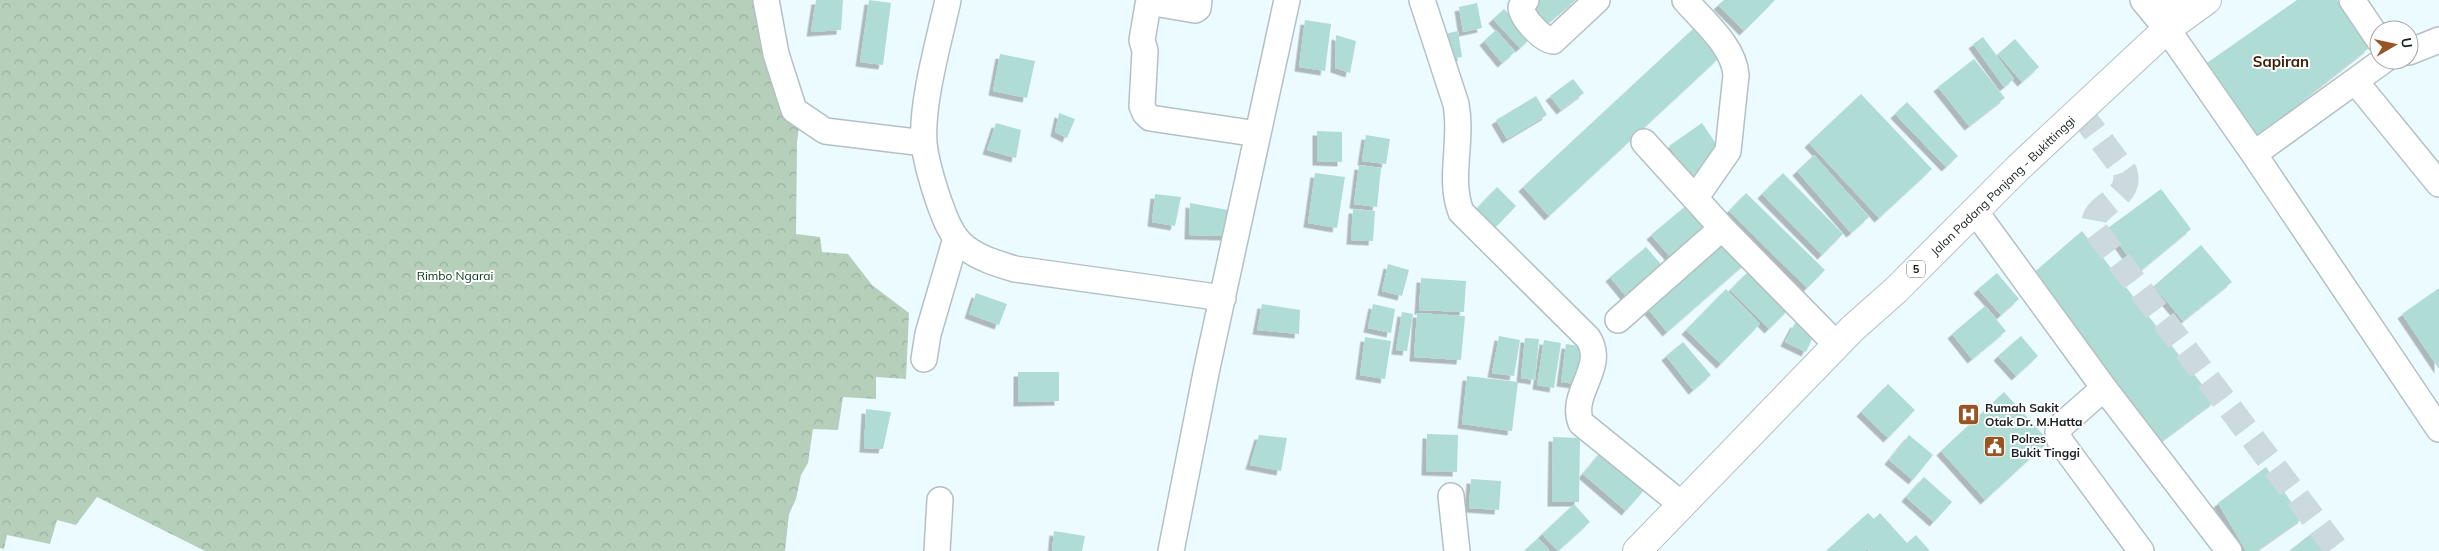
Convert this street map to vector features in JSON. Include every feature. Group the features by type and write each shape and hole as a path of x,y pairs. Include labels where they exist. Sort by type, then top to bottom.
{"highway":[{"name":"Jalan Padang Panjang - Bukittinggi","path":"1637,551 1680,504 1837,345 2172,16 2207,0"}],"street":[{"path":"766,0 776,54 794,110 825,131 924,143"},
{"path":"948,0 925,114 924,143 929,172 943,214 956,238 966,248 987,260 1015,269 1223,298"},
{"path":"1199,0 1198,8 1195,10 1154,3 1148,5 1142,40 1145,51 1142,106 1144,113 1150,118 1258,134"},
{"path":"1171,551 1287,0"},
{"path":"1422,0 1456,104 1460,122 1455,184 1456,200 1461,212 1588,338 1594,347 1593,367 1578,407 1581,423 1680,504"},
{"path":"1526,0 1521,6 1522,14 1546,39 1553,41 1598,0"},
{"path":"1685,0 1727,49 1735,65 1736,75 1728,151 1696,197"},
{"path":"2144,0 2172,16 2254,154 2439,430"},
{"path":"2352,0 2369,25"},
{"path":"2419,48 2439,40"},
{"path":"2254,154 2371,70"},
{"path":"2355,82 2439,184"},
{"path":"1644,142 1696,197 1722,228 1837,345"},
{"path":"1975,211 2104,388 2229,551"},
{"path":"1618,320 1722,228"},
{"path":"924,359 928,334 956,238"},
{"path":"2104,388 2062,425 2058,432 2060,441 2141,551"},
{"path":"1451,496 1457,551"},
{"path":"937,551 940,500"}],"green space":[{"name":"Rimbo Ngarai","path":"0,0 771,0 799,127 797,142 796,234 820,237 822,252 848,254 872,285 909,313 906,379 876,377 876,399 843,397 838,430 813,429 808,463 801,475 796,499 789,514 785,551 205,551 97,497 76,525 57,520 50,544 7,535 4,549 0,548"}],"building":[{"path":"816,0 843,0 841,30 811,32"},
{"path":"869,0 891,3 883,65 860,62"},
{"path":"1537,0 1576,0 1541,29 1525,10"},
{"path":"1724,0 1775,0 1744,31 1718,5"},
{"path":"2297,0 2337,0 2369,48 2258,136 2204,65"},
{"path":"1477,3 1482,28 1463,32 1459,7"},
{"path":"1504,9 1531,38 1520,48 1493,19"},
{"path":"1305,20 1331,24 1325,71 1299,67"},
{"path":"1693,29 1719,58 1549,216 1523,187"},
{"path":"1496,30 1515,52 1502,63 1484,41"},
{"path":"1458,31 1462,57 1449,59 1444,34"},
{"path":"1336,35 1356,41 1350,73 1335,68"},
{"path":"1983,37 2014,79 2004,87 1973,44"},
{"path":"2015,39 2039,67 2022,82 1998,54"},
{"path":"1000,54 1035,61 1027,98 993,91"},
{"path":"1974,59 2005,98 1969,126 1938,87"},
{"path":"1573,79 1584,93 1561,110 1550,96"},
{"path":"1861,94 1932,169 1879,218 1809,143"},
{"path":"1536,96 1547,115 1507,139 1496,120"},
{"path":"1907,102 1958,156 1946,167 1895,114"},
{"path":"1059,113 1075,119 1067,138 1055,132"},
{"path":"996,123 1021,130 1016,158 987,150"},
{"path":"1702,123 1723,154 1691,177 1669,146"},
{"path":"1317,131 1342,132 1342,162 1317,161"},
{"path":"1366,135 1390,139 1386,164 1362,161"},
{"path":"1814,155 1869,217 1851,233 1797,171"},
{"path":"1359,165 1381,168 1377,207 1354,204"},
{"path":"1315,173 1345,177 1337,228 1308,223"},
{"path":"1783,173 1843,234 1822,255 1762,194"},
{"path":"1497,187 1516,206 1490,233 1471,215"},
{"path":"2161,189 2191,229 2139,272 2108,228"},
{"path":"1746,193 1825,270 1807,288 1729,211"},
{"path":"1155,194 1181,197 1175,226 1152,222"},
{"path":"1694,199 1716,225 1674,261 1651,235"},
{"path":"1190,203 1228,210 1226,236 1189,235"},
{"path":"1353,209 1375,211 1373,241 1351,240"},
{"path":"2082,231 2215,401 2159,443 2031,275"},
{"path":"1727,238 1747,262 1667,332 1647,308"},
{"path":"2201,245 2232,282 2183,321 2154,286"},
{"path":"1646,247 1666,270 1629,300 1610,277"},
{"path":"1388,264 1409,270 1402,296 1382,291"},
{"path":"1750,270 1789,309 1769,329 1730,290"},
{"path":"1997,273 2019,299 2001,315 1978,289"},
{"path":"1421,278 1466,281 1464,312 1419,310"},
{"path":"2439,288 2439,369 2402,314"},
{"path":"1726,289 1760,324 1721,364 1686,330"},
{"path":"976,293 1007,304 999,325 969,314"},
{"path":"1262,304 1300,310 1299,334 1257,330"},
{"path":"1373,304 1395,309 1391,333 1368,328"},
{"path":"1985,306 2006,331 1972,359 1952,334"},
{"path":"1402,312 1413,314 1407,351 1396,350"},
{"path":"1417,313 1465,316 1461,360 1414,357"},
{"path":"1795,323 1815,333 1806,352 1785,342"},
{"path":"1499,336 1520,340 1514,376 1492,373"},
{"path":"2021,336 2038,356 2016,376 1998,356"},
{"path":"1365,337 1391,341 1385,379 1360,375"},
{"path":"1525,338 1539,339 1535,380 1521,378"},
{"path":"1544,340 1561,343 1554,388 1537,385"},
{"path":"1683,342 1711,375 1693,390 1666,356"},
{"path":"1566,344 1587,347 1582,385 1561,382"},
{"path":"1018,372 1059,372 1059,401 1018,402"},
{"path":"1467,376 1518,382 1512,431 1462,424"},
{"path":"1888,384 1915,410 1888,438 1861,412"},
{"name":"Polres Bukit Tinggi","path":"2004,392 2049,441 1985,500 1941,451"},
{"path":"866,409 891,412 883,449 864,448"},
{"path":"1427,434 1458,435 1457,472 1426,471"},
{"path":"1259,435 1287,438 1281,471 1250,465"},
{"path":"1909,435 1933,455 1913,480 1889,460"},
{"path":"1553,437 1580,438 1579,502 1552,502"},
{"path":"1602,451 1646,488 1626,511 1583,474"},
{"path":"2266,467 2303,518 2256,551 2246,551 2218,503"},
{"path":"1924,477 1952,502 1934,522 1906,497"},
{"path":"1471,479 1501,481 1499,510 1469,508"},
{"path":"1574,504 1590,522 1558,551 1542,534"},
{"path":"1868,513 1874,519 1880,513 1907,543 1916,535 1930,551 1869,551 1867,549 1865,551 1826,551"},
{"path":"1054,531 1085,536 1082,551 1052,551"},
{"path":"2312,533 2326,551 2289,551"},
{"path":"1538,538 1550,551 1524,551"}],"tunnel":[{"path":"2080,112 2125,172 2126,182 2122,190 2096,215 2094,222 2096,231 2338,551"}],"place":[{"name":"Rumah Sakit Otak Dr. M.Hatta","path":"1969,415"},
{"name":"Polres Bukit Tinggi","path":"1995,446"}],"district":[{"name":"Sapiran","path":"2281,62"}]}
